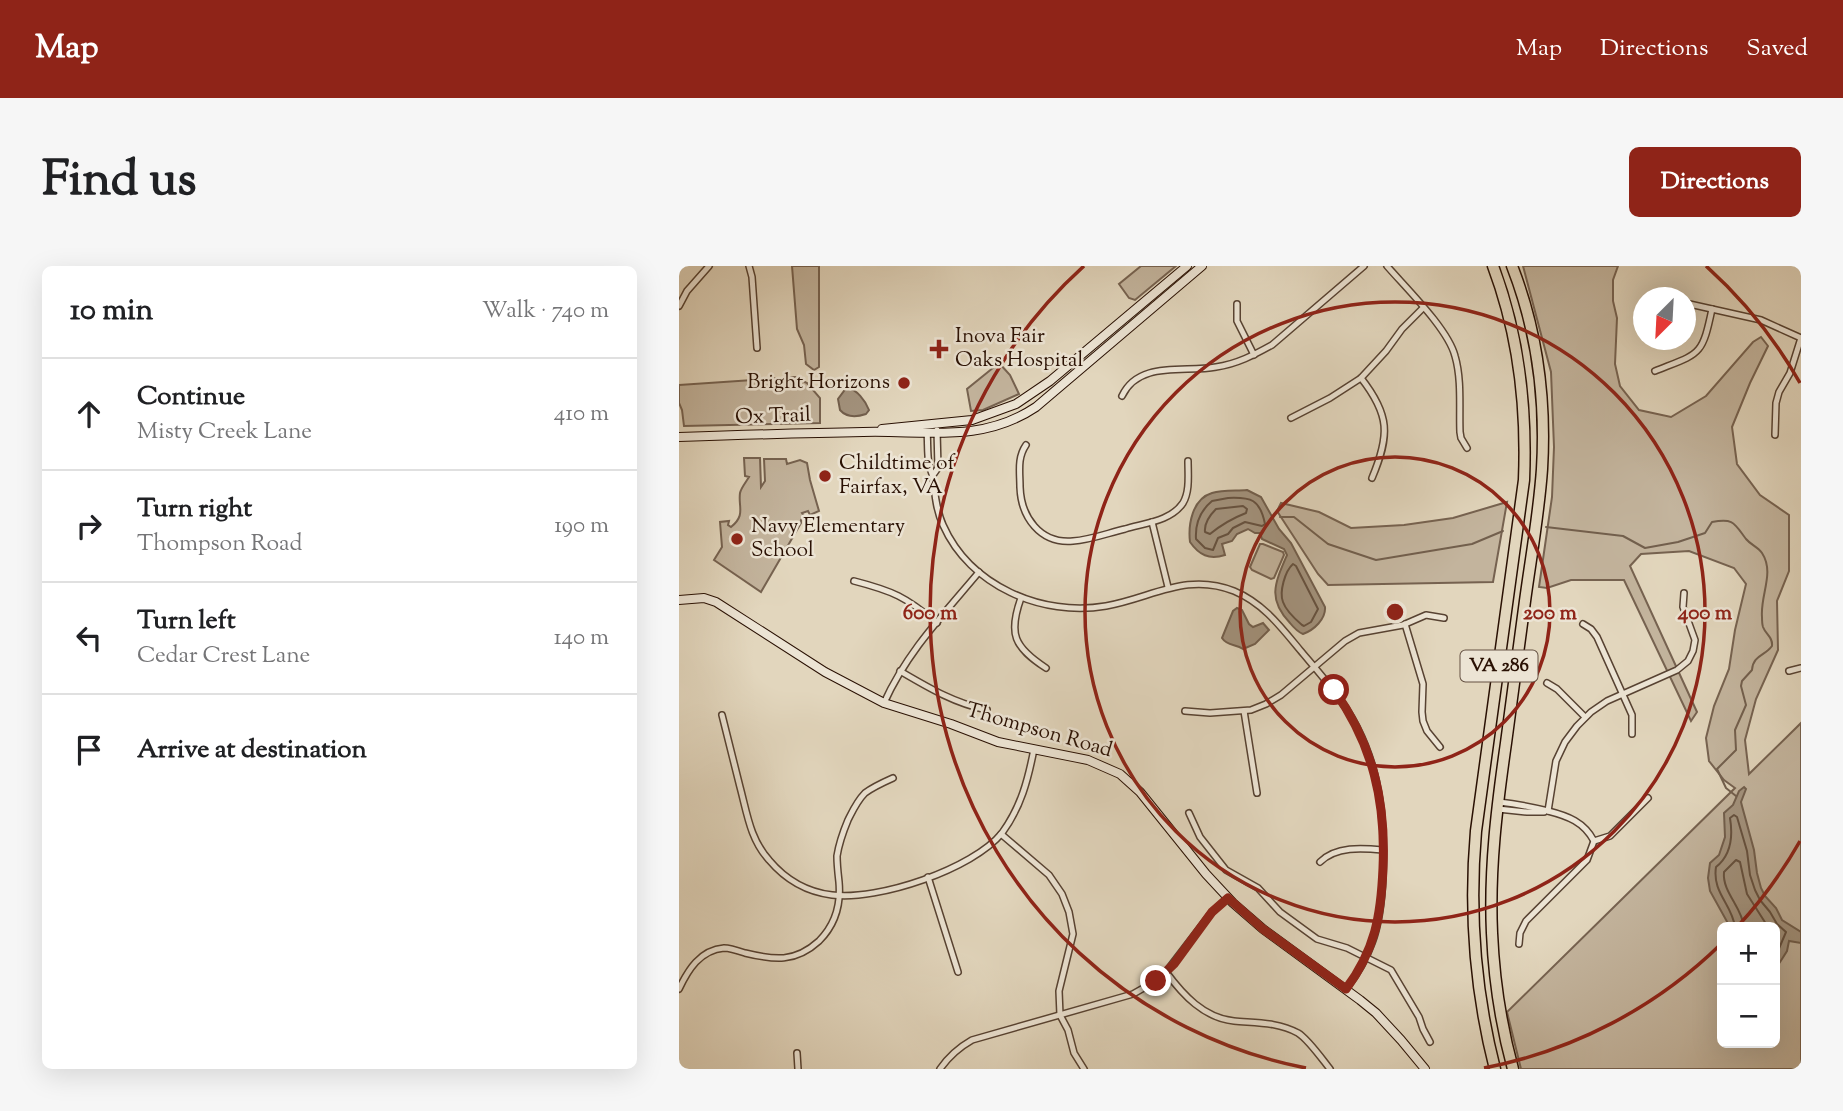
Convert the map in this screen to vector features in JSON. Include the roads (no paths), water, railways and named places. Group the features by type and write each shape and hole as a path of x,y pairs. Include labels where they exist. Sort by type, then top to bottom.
{"highway":[{"name":"VA 286","path":"1493,266 1516,346 1525,438 1524,480 1476,831 1473,875 1477,976 1495,1069"},
{"name":"VA 286","path":"1511,266 1528,320 1537,365 1543,448 1539,502 1498,805 1494,855 1492,932 1499,1000 1513,1069"}],"street":[{"path":"679,306 687,290 709,266"},
{"path":"749,266 753,278 757,348"},
{"path":"932,429 992,414 1027,397 1187,266"},
{"path":"932,429 965,432 991,428 1024,415 1202,266"},
{"path":"1122,396 1126,387 1141,376 1161,370 1214,368 1238,363 1254,355 1272,345 1364,266"},
{"path":"1387,266 1445,335 1455,356 1458,367 1460,432 1467,448"},
{"path":"1237,304 1237,321 1254,355"},
{"path":"1696,305 1761,320 1801,338 1790,373 1776,403 1775,435"},
{"path":"1291,418 1361,378 1423,308"},
{"path":"1655,372 1699,351 1705,341 1712,309"},
{"path":"1361,378 1377,401 1384,422 1383,450 1372,478"},
{"name":"Ox Trail","path":"679,437 867,432 893,427 932,429"},
{"path":"932,429 929,467 942,523 955,547 978,572 1021,598 1064,607 1093,608 1168,587 1194,584 1213,585 1230,590 1250,599 1266,611 1342,701 1369,754 1382,804 1383,850 1377,929 1367,956 1346,989"},
{"path":"1026,445 1020,460 1021,502 1032,524 1058,540 1076,541 1170,516 1183,502 1188,490 1188,461"},
{"path":"1152,522 1168,587"},
{"path":"884,703 900,670 978,572"},
{"path":"854,581 895,593 937,623"},
{"path":"1548,811 1559,754 1572,731 1585,717 1607,701 1677,670 1688,661 1695,640 1683,607 1684,593"},
{"name":"Thompson Road","path":"679,600 704,598 716,602 825,672 884,703 997,742 1088,760 1111,769 1128,780 1228,898 1263,929 1346,989 1387,1024 1425,1069"},
{"path":"1021,598 1014,617 1016,638 1026,653 1046,668"},
{"path":"1185,711 1244,711 1286,692 1345,641 1359,633 1405,624 1426,615 1444,618"},
{"path":"1405,624 1423,684 1423,721 1427,731 1440,747"},
{"path":"1583,624 1594,632 1632,715 1632,734"},
{"path":"1789,671 1801,668"},
{"path":"900,670 945,697 987,710"},
{"path":"1547,683 1557,689 1585,717"},
{"path":"1244,711 1257,793"},
{"path":"722,715 748,823 759,847 775,867 793,882 818,892 839,896 858,897 883,892 954,868 981,852 1001,834 1023,797 1034,749"},
{"path":"679,989 691,967 699,958 710,952 725,948 780,960 790,958 818,942 836,918 839,908 839,843 854,808 867,791 893,778"},
{"path":"1594,841 1610,836 1648,798"},
{"path":"1498,805 1527,812 1548,811 1560,814 1573,819 1586,829 1594,841"},
{"path":"1189,813 1200,837 1226,870 1258,888 1276,909 1312,936 1367,956 1391,970 1419,1017 1430,1042"},
{"path":"1001,834 1049,875 1062,894 1069,912 1073,934 1059,990 1060,1015 1068,1030 1074,1053 1084,1069"},
{"path":"1519,944 1520,933 1526,921 1587,860 1594,841"},
{"path":"1320,862 1334,853 1355,849 1383,850"},
{"path":"928,877 958,972"},
{"path":"940,1069 949,1056 972,1040 1133,994 1156,981 1212,912 1228,898"},
{"path":"1166,972 1190,1000 1211,1015 1231,1021 1260,1022 1300,1034 1330,1069"},
{"path":"797,1053 798,1069"}],"water":[{"path":"847,387 863,399 869,410 866,414 852,416 840,410 838,399"},
{"path":"1247,490 1261,497 1279,529 1291,543 1325,607 1324,616 1318,624 1303,634 1283,614 1276,598 1279,574 1287,555 1284,549 1262,539 1260,533 1248,529 1237,534 1232,541 1222,544 1225,555 1205,555 1190,542 1193,513 1205,496 1225,491"},
{"path":"1237,608 1242,610 1253,627 1263,623 1269,630 1255,644 1243,649 1222,638 1233,611"},
{"path":"1744,787 1746,789 1741,802 1761,888 1782,920 1801,932 1801,943 1789,941 1780,962 1780,922 1727,922 1710,891 1710,863 1719,855 1725,837 1724,813 1733,805 1739,791"}],"waterway":[{"path":"1280,517 1294,517 1328,544 1376,560 1472,544 1503,531"},
{"path":"1546,527 1623,536 1645,548 1678,542 1705,533 1712,522 1729,521 1762,553 1767,568 1762,623 1772,646 1757,658 1752,670 1742,681 1746,705 1735,730 1736,750 1717,769 1726,788 1736,796"}],"place":[{"name":"Inova Fair Oaks Hospital","path":"939,349"},
{"name":"Bright Horizons","path":"904,383"},
{"name":"Childtime of Fairfax, VA","path":"825,476"},
{"name":"Navy Elementary School","path":"737,539"}]}
